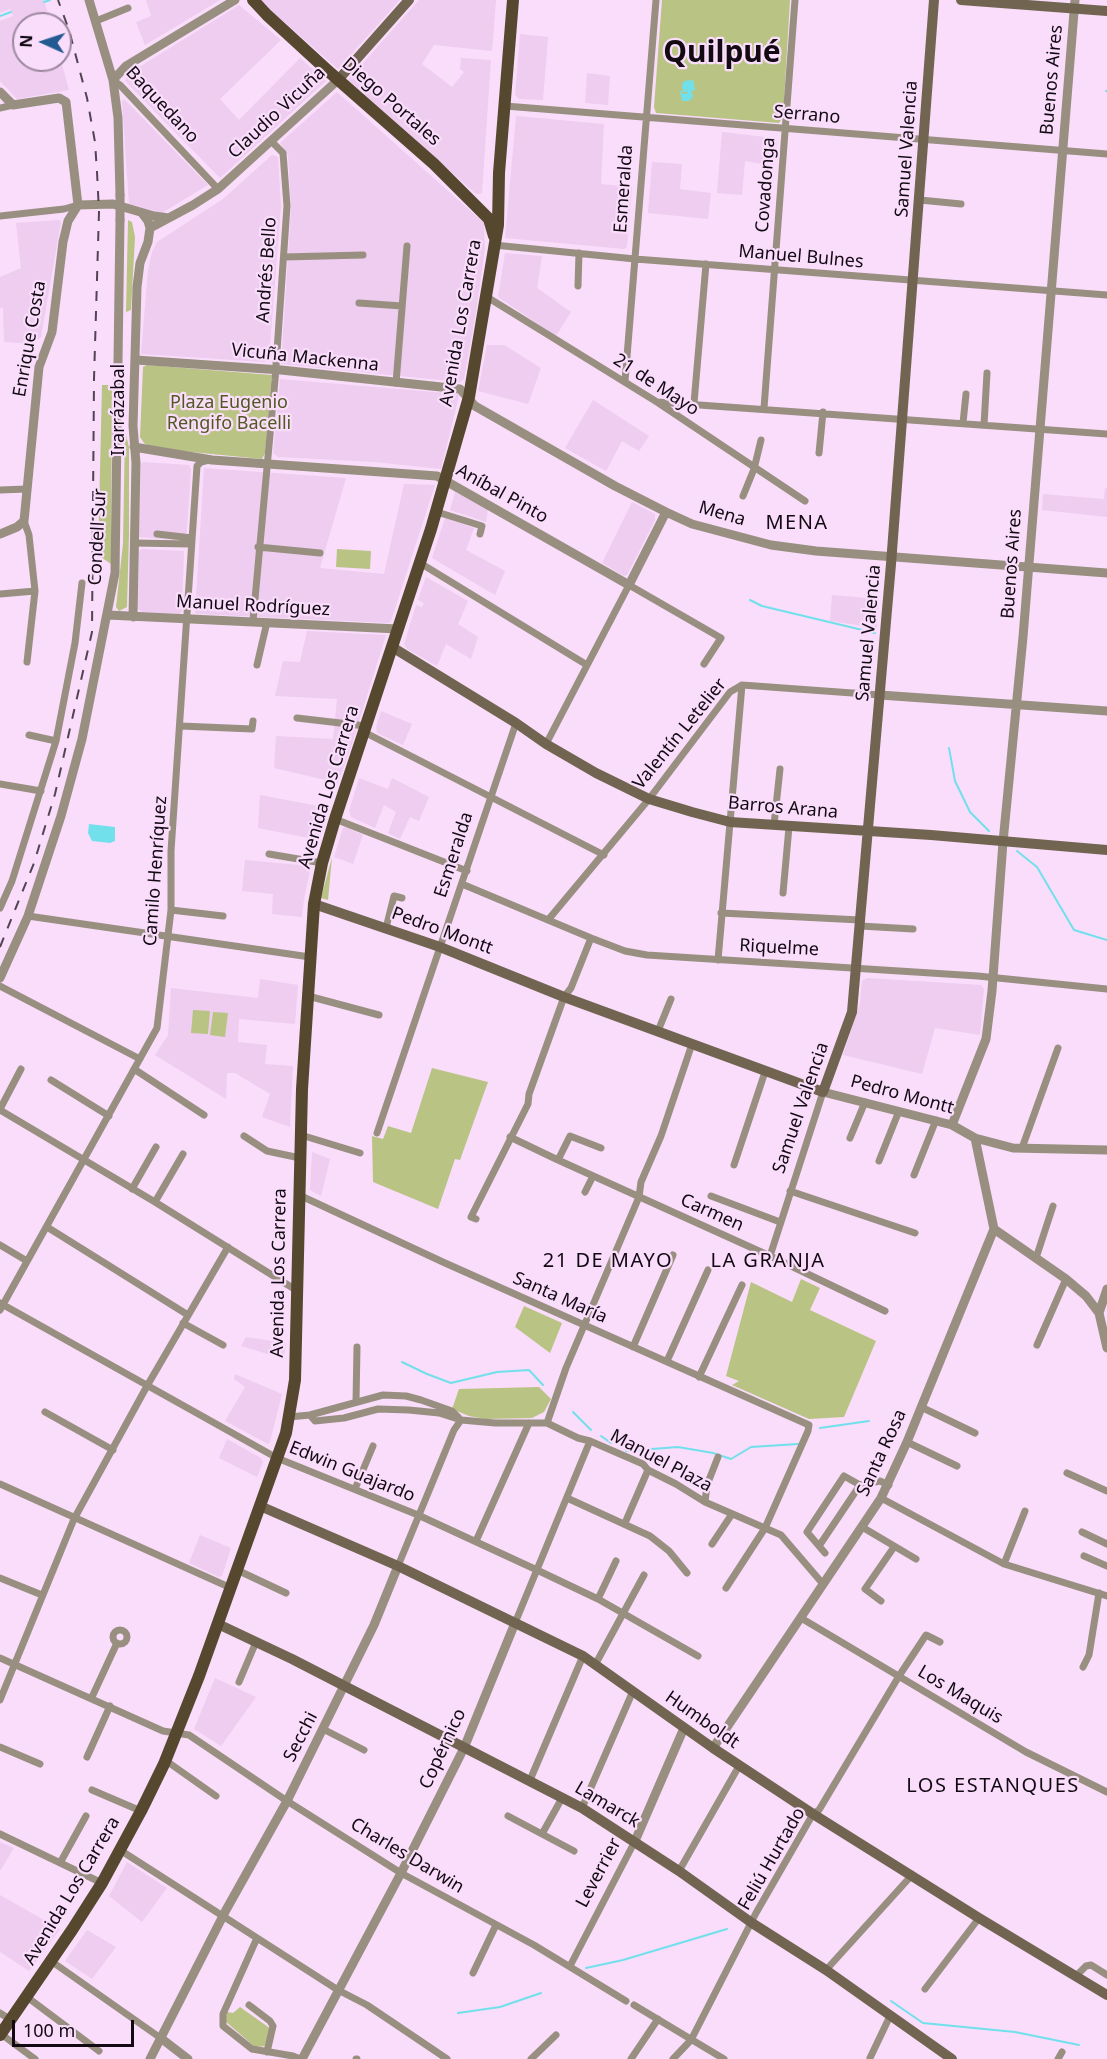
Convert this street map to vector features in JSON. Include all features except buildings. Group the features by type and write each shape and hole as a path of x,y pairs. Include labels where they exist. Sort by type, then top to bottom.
{"main road":[{"name":"Diego Portales","path":"253,0 474,203 490,221 494,241"},
{"name":"Claudio Vicuña","path":"338,80 408,0"},
{"name":"Avenida Los Carrera","path":"1,2035 5,2017 27,1997 102,1883 141,1811 165,1760 219,1623 277,1458 289,1416 295,1380 300,1158 314,904 322,863 335,819 437,512 468,397 498,225 499,173 513,0"},
{"name":"Samuel Valencia","path":"823,1092 852,1012 892,557 934,0"},
{"path":"961,0 1074,4 1107,11"},
{"path":"474,203 485,204 492,201 499,173"},
{"name":"Barros Arana","path":"392,647 596,774 649,799 730,822 931,835 1107,850"},
{"name":"Pedro Montt","path":"314,904 440,947 564,997 823,1092"},
{"name":"Humboldt","path":"260,1506 398,1566 583,1656 712,1748 813,1814 1107,1995"},
{"name":"Lamarck","path":"219,1623 582,1808 826,1970 952,2059"}],"street":[{"name":"Baquedano","path":"88,0 108,60 112,80 120,85 218,189"},
{"path":"112,80 126,66 235,0"},
{"name":"Esmeralda","path":"625,381 656,0"},
{"name":"Covadonga","path":"764,408 795,0"},
{"name":"Buenos Aires","path":"952,1125 986,1039 993,978 1052,291 1074,4"},
{"path":"96,21 128,8"},
{"path":"108,60 126,66"},
{"name":"Condell Sur","path":"0,978 28,916 52,847 70,783 82,739 108,615 117,556 120,195 118,118 112,80"},
{"name":"Claudio Vicuña","path":"150,228 218,189 338,80"},
{"path":"0,92 13,105"},
{"path":"0,108 59,98 66,102 78,205"},
{"name":"Serrano","path":"505,106 1107,154"},
{"name":"Andrés Bello","path":"253,621 284,257 286,206 283,153 271,141"},
{"path":"920,200 962,204"},
{"path":"0,216 64,209 78,205 113,204 169,218"},
{"name":"Enrique Costa","path":"27,662 35,591 29,535 24,521 39,367 52,332 63,242 68,221 78,205"},
{"path":"142,213 150,228"},
{"name":"Irarrázabal","path":"148,242 169,218"},
{"name":"Irarrázabal","path":"133,616 137,287 140,263 148,242 150,228"},
{"name":"Manuel Bulnes","path":"494,241 635,258 1107,295"},
{"path":"396,384 407,246"},
{"path":"578,286 579,253"},
{"path":"284,257 363,255"},
{"path":"694,403 706,264"},
{"name":"21 de Mayo","path":"487,297 625,381 805,501"},
{"path":"359,303 402,306"},
{"name":"Vicuña Mackenna","path":"136,360 275,370 460,389 468,397"},
{"path":"984,425 987,373"},
{"path":"963,423 966,394"},
{"name":"Mena","path":"468,397 475,406 615,486 692,524 791,549 1107,573"},
{"path":"657,402 1107,434"},
{"path":"819,453 823,412"},
{"path":"743,496 754,469 761,440"},
{"name":"Aníbal Pinto","path":"134,447 212,460 437,476 721,638 704,664"},
{"name":"Camilo Henríquez","path":"1,1306 157,1028 171,910 171,851 197,466 201,462 212,460"},
{"path":"0,490 27,489"},
{"path":"437,512 483,526 480,534"},
{"path":"546,744 666,512"},
{"path":"0,534 24,521"},
{"path":"157,534 191,541"},
{"path":"134,543 191,541"},
{"path":"258,547 320,553"},
{"path":"420,563 587,665"},
{"path":"0,908 12,881 56,741 75,643 82,584"},
{"path":"0,594 35,591"},
{"name":"Manuel Rodríguez","path":"108,615 398,629"},
{"path":"257,665 267,622"},
{"path":"718,960 742,685"},
{"name":"Valentín Letelier","path":"548,920 649,799 730,692 742,685 1107,711"},
{"path":"297,718 365,729 604,855"},
{"path":"181,726 252,729 253,721"},
{"name":"Esmeralda","path":"377,1133 516,723"},
{"path":"29,735 56,741"},
{"path":"774,825 780,769"},
{"path":"0,784 40,791"},
{"path":"335,819 467,872"},
{"path":"783,893 789,827"},
{"path":"269,854 322,863"},
{"name":"Riquelme","path":"462,884 591,938 625,951 646,955 993,978 1107,989"},
{"path":"386,928 394,896 402,898"},
{"path":"171,910 223,916"},
{"path":"721,913 860,923 913,930"},
{"path":"28,916 310,957"},
{"path":"476,1219 471,1217 528,1104 529,1094 564,997 571,988 591,938"},
{"path":"0,986 140,1059"},
{"path":"308,996 379,1015"},
{"path":"658,1031 671,999"},
{"path":"547,1423 566,1368 639,1197 641,1182 661,1136 692,1044"},
{"path":"1022,1148 1058,1048"},
{"path":"21,1069 0,1109 296,1290"},
{"path":"134,1070 204,1115"},
{"path":"734,1165 765,1072"},
{"path":"51,1080 109,1116"},
{"name":"Pedro Montt","path":"823,1092 936,1120 952,1125 975,1138 1013,1148 1107,1150"},
{"name":"Samuel Valencia","path":"770,1256 823,1092"},
{"path":"850,1138 865,1102"},
{"path":"879,1161 899,1111"},
{"path":"914,1175 936,1120"},
{"path":"301,1135 360,1153"},
{"path":"244,1136 267,1151 300,1158"},
{"path":"558,1160 570,1136 601,1148"},
{"name":"Carmen","path":"510,1137 885,1311"},
{"path":"975,1138 994,1229 1066,1279 1103,1315"},
{"path":"132,1189 156,1147"},
{"path":"155,1202 183,1155"},
{"path":"585,1192 593,1176"},
{"path":"790,1191 915,1233"},
{"name":"Santa María","path":"299,1195 809,1425 765,1528"},
{"path":"711,1196 780,1222"},
{"path":"1036,1258 1053,1206"},
{"path":"47,1227 188,1315"},
{"name":"Santa Rosa","path":"712,1748 889,1485 994,1229"},
{"path":"0,1245 27,1261"},
{"path":"0,1700 74,1519 147,1386 228,1247"},
{"path":"633,1347 673,1255"},
{"path":"667,1361 708,1270"},
{"path":"1037,1345 1066,1279"},
{"path":"699,1377 742,1285"},
{"path":"1107,1289 1103,1315 1107,1348"},
{"name":"Edwin Guajardo","path":"1,1306 277,1458 476,1541 598,1599 698,1656"},
{"path":"183,1323 223,1345"},
{"path":"356,1402 357,1347"},
{"name":"Manuel Plaza","path":"289,1416 310,1415 383,1395 406,1396 452,1411 461,1420"},
{"path":"921,1407 975,1433"},
{"name":"Manuel Plaza","path":"310,1415 315,1421 344,1418 378,1409 409,1410 438,1413 461,1420 495,1423 547,1423 643,1464 648,1470 705,1502 780,1535 823,1584"},
{"path":"45,1412 113,1450"},
{"name":"Secchi","path":"150,2059 223,1916 287,1801 344,1687 374,1625 454,1430 461,1420"},
{"path":"476,1541 529,1422"},
{"name":"Copérnico","path":"301,2059 401,1873 464,1748 590,1441"},
{"path":"907,1442 957,1466"},
{"path":"355,1489 373,1446"},
{"path":"705,1502 707,1485 718,1457"},
{"path":"625,1523 648,1470"},
{"path":"1067,1473 1107,1491"},
{"path":"825,1553 807,1532 844,1476 860,1485 880,1481 889,1485"},
{"path":"0,1484 231,1588"},
{"path":"819,1546 860,1485"},
{"path":"567,1498 650,1536 669,1551 687,1573"},
{"path":"881,1498 1004,1564 1107,1596"},
{"path":"1004,1564 1025,1511"},
{"path":"712,1544 732,1514"},
{"path":"862,1527 916,1559"},
{"path":"726,1588 765,1528"},
{"path":"1082,1532 1107,1544"},
{"path":"881,1602 865,1589 894,1547"},
{"path":"1084,1556 1107,1566"},
{"path":"598,1599 616,1561"},
{"path":"237,1570 286,1593"},
{"path":"595,1665 644,1575"},
{"path":"0,1578 42,1595"},
{"path":"1083,1667 1089,1655 1098,1593"},
{"name":"Los Maquis","path":"801,1618 1035,1756 1107,1792"},
{"name":"Feliú Hurtado","path":"673,2059 691,2040 752,1923 813,1814 819,1810 899,1676 926,1635 940,1642"},
{"path":"239,1682 256,1642"},
{"path":"92,1697 117,1643"},
{"path":"530,1780 583,1656"},
{"name":"Charles Darwin","path":"0,1658 92,1697 163,1731 189,1735 287,1801 401,1873 570,1966 626,2001"},
{"path":"582,1808 633,1691"},
{"path":"87,1757 110,1706"},
{"name":"Leverrier","path":"570,1966 639,1835 684,1728"},
{"path":"323,1729 364,1750"},
{"path":"0,1747 40,1764"},
{"path":"165,1760 216,1796"},
{"path":"679,1871 739,1766"},
{"path":"92,1790 141,1811"},
{"path":"542,1834 562,1798"},
{"path":"60,1863 86,1816"},
{"path":"508,1816 574,1851"},
{"path":"0,1834 102,1883"},
{"path":"120,1850 338,1990 367,2005 447,2059"},
{"path":"826,1970 912,1875"},
{"path":"925,1989 979,1918"},
{"path":"472,1973 496,1925"},
{"path":"257,1938 223,2014 222,2022 226,2030 248,2047 301,2059"},
{"path":"51,1961 188,2059"},
{"path":"1076,1976 1086,1966 1091,1965 1107,1975"},
{"path":"27,1997 99,2051"},
{"path":"634,2005 724,2059"},
{"path":"249,2006 273,2026 267,2052"},
{"path":"870,2058 890,2016"},
{"path":"632,2059 657,2019"},
{"path":"1,2035 35,2059"},
{"path":"531,2059 556,2035"},
{"path":"1058,2059 1062,2052"}],"shaded area":[{"path":"0,0 44,0 48,12 12,14 10,9 0,13"},
{"path":"146,0 220,0 145,45 136,22 151,16"},
{"path":"259,0 400,0 338,69"},
{"path":"419,0 496,0 492,51 434,45 422,64 452,87 464,72 460,69 461,58 491,60 482,193 480,194 476,194 348,80"},
{"path":"239,5 281,40 220,99 239,120 300,58 326,81 220,178 125,81 128,74"},
{"path":"12,16 12,72 64,72 69,90 17,99 0,81 0,21"},
{"path":"520,34 548,37 543,100 519,99 515,95"},
{"path":"587,73 610,76 608,105 585,103"},
{"path":"337,92 484,223 485,249 476,313 464,379 460,382 281,364 291,209 288,155 280,143"},
{"path":"125,100 208,185 162,213 129,204 122,101"},
{"path":"516,116 604,124 601,184 632,187 627,247 624,249 505,238"},
{"path":"722,132 774,138 777,142 774,166 745,161 742,195 717,193"},
{"path":"272,155 278,157 281,206 269,358 265,362 141,354 148,270 157,242 223,199"},
{"path":"652,162 682,164 680,189 711,193 708,219 648,213"},
{"path":"59,220 61,222 41,337 35,344 4,342 3,308 0,308 0,277 21,268 16,223"},
{"path":"505,253 542,256 537,288 571,312 556,336 498,297"},
{"path":"487,345 504,345 541,368 528,404 478,391"},
{"path":"280,379 458,394 441,469 374,462 278,457 273,453"},
{"path":"593,400 649,436 639,451 622,441 606,471 565,448"},
{"path":"143,462 189,465 191,469 186,541 139,537 141,465"},
{"path":"204,468 346,478 320,568 384,574 404,484 435,485 391,621 389,623 195,613"},
{"path":"1105,488 1107,488 1107,517 1042,510 1043,494 1104,499"},
{"path":"455,492 488,509 486,522 450,510"},
{"path":"632,502 655,514 655,520 627,575 624,576 602,563"},
{"path":"445,518 474,528 466,550 505,571 495,595 432,558"},
{"path":"142,549 184,551 182,611 180,614 142,612 138,609 139,551"},
{"path":"426,577 468,601 458,624 478,637 471,659 446,644 437,666 407,649 404,644 416,605 422,607 424,603 418,600"},
{"path":"832,595 879,599 877,628 830,621"},
{"path":"307,631 386,635 338,783 274,768 276,736 333,739 337,699 275,696 283,661 300,662"},
{"path":"381,711 412,724 403,745 377,733 376,727"},
{"path":"359,778 388,789 392,778 429,797 419,821 410,817 400,839 388,833 396,812 384,805 375,828 351,817 349,811"},
{"path":"260,795 329,808 319,840 258,828"},
{"path":"346,827 363,835 353,864 334,857 343,828"},
{"path":"245,860 311,866 302,917 272,914 273,894 242,891"},
{"path":"867,978 981,985 984,989 980,1035 935,1028 922,1074 843,1055 860,1003 862,981"},
{"path":"260,979 298,985 295,1024 239,1019 238,1042 267,1045 265,1064 293,1066 290,1127 262,1117 270,1094 235,1073 227,1073 226,1099 155,1055 168,1035 171,988 258,998"},
{"path":"312,1152 330,1159 321,1196 310,1190"},
{"path":"246,1337 286,1343 284,1359 241,1346"},
{"path":"235,1374 282,1394 268,1444 225,1421 245,1387 234,1379"},
{"path":"227,1439 261,1458 263,1462 257,1477 219,1458"},
{"path":"200,1535 231,1548 222,1576 219,1577 189,1563"},
{"path":"215,1678 256,1697 221,1746 194,1729"},
{"path":"0,1842 14,1848 0,1871"},
{"path":"127,1862 167,1888 142,1922 109,1896"},
{"path":"0,1895 60,1929 29,1971 0,1952"},
{"path":"87,1930 116,1947 92,1979 65,1961"}],"green space":[{"path":"662,0 790,0 783,117 779,123 656,113 654,107"},
{"path":"128,220 132,222 135,237 131,310 126,312"},
{"name":"Plaza Eugenio Rengifo Bacelli","path":"147,365 272,375 265,453 262,459 151,448 144,443 140,437 143,367"},
{"path":"102,385 112,385 111,564 98,555"},
{"path":"125,431 129,447 127,607 119,611 116,607 123,544"},
{"path":"337,549 371,551 370,569 336,567"},
{"path":"332,857 328,900 321,898"},
{"path":"193,1010 210,1011 208,1034 191,1033"},
{"path":"213,1012 228,1013 225,1037 210,1035"},
{"path":"432,1068 488,1082 460,1160 455,1159 438,1209 373,1182 372,1136 383,1139 388,1126 411,1133"},
{"path":"801,1279 820,1288 810,1310 876,1341 844,1417 809,1419 732,1385 739,1381 726,1376 751,1282 792,1302"},
{"path":"524,1306 562,1323 550,1353 515,1327"},
{"path":"539,1387 551,1399 544,1412 532,1418 486,1419 469,1416 452,1409 459,1389"},
{"path":"240,2007 271,2029 266,2046 255,2047 225,2021 227,2012 233,2013"}],"water":[{"path":"693,80 695,90 691,89 693,97 689,101 682,101 680,91 683,94 688,93 687,89 687,92 683,92 684,81"},
{"path":"89,824 115,827 115,841 110,843 92,841 88,833"}],"waterway":[{"path":"44,2 50,0"},
{"path":"0,16 11,12"},
{"path":"750,600 762,606 875,633"},
{"path":"949,748 955,781 970,812 989,831"},
{"path":"1017,851 1037,867 1074,930 1107,940"},
{"path":"402,1362 451,1383 497,1372 529,1370 543,1385"},
{"path":"573,1412 591,1430"},
{"path":"820,1428 869,1421"},
{"path":"601,1436 611,1443"},
{"path":"626,1451 678,1447 713,1453 731,1459 751,1447 798,1444"},
{"path":"586,1968 623,1960 727,1929"},
{"path":"458,2013 500,2007 541,1993"},
{"path":"891,2001 923,2023 1015,2032 1079,2045"}],"railway":[{"path":"0,947 34,863 55,794 92,632 94,379 99,212 97,172 95,142 87,98 69,30 58,0"}],"district":[{"name":"Quilpué","path":"722,53"},
{"name":"MENA","path":"797,523"},
{"name":"21 DE MAYO","path":"608,1261"},
{"name":"LA GRANJA","path":"768,1261"},
{"name":"LOS ESTANQUES","path":"993,1786"}]}
